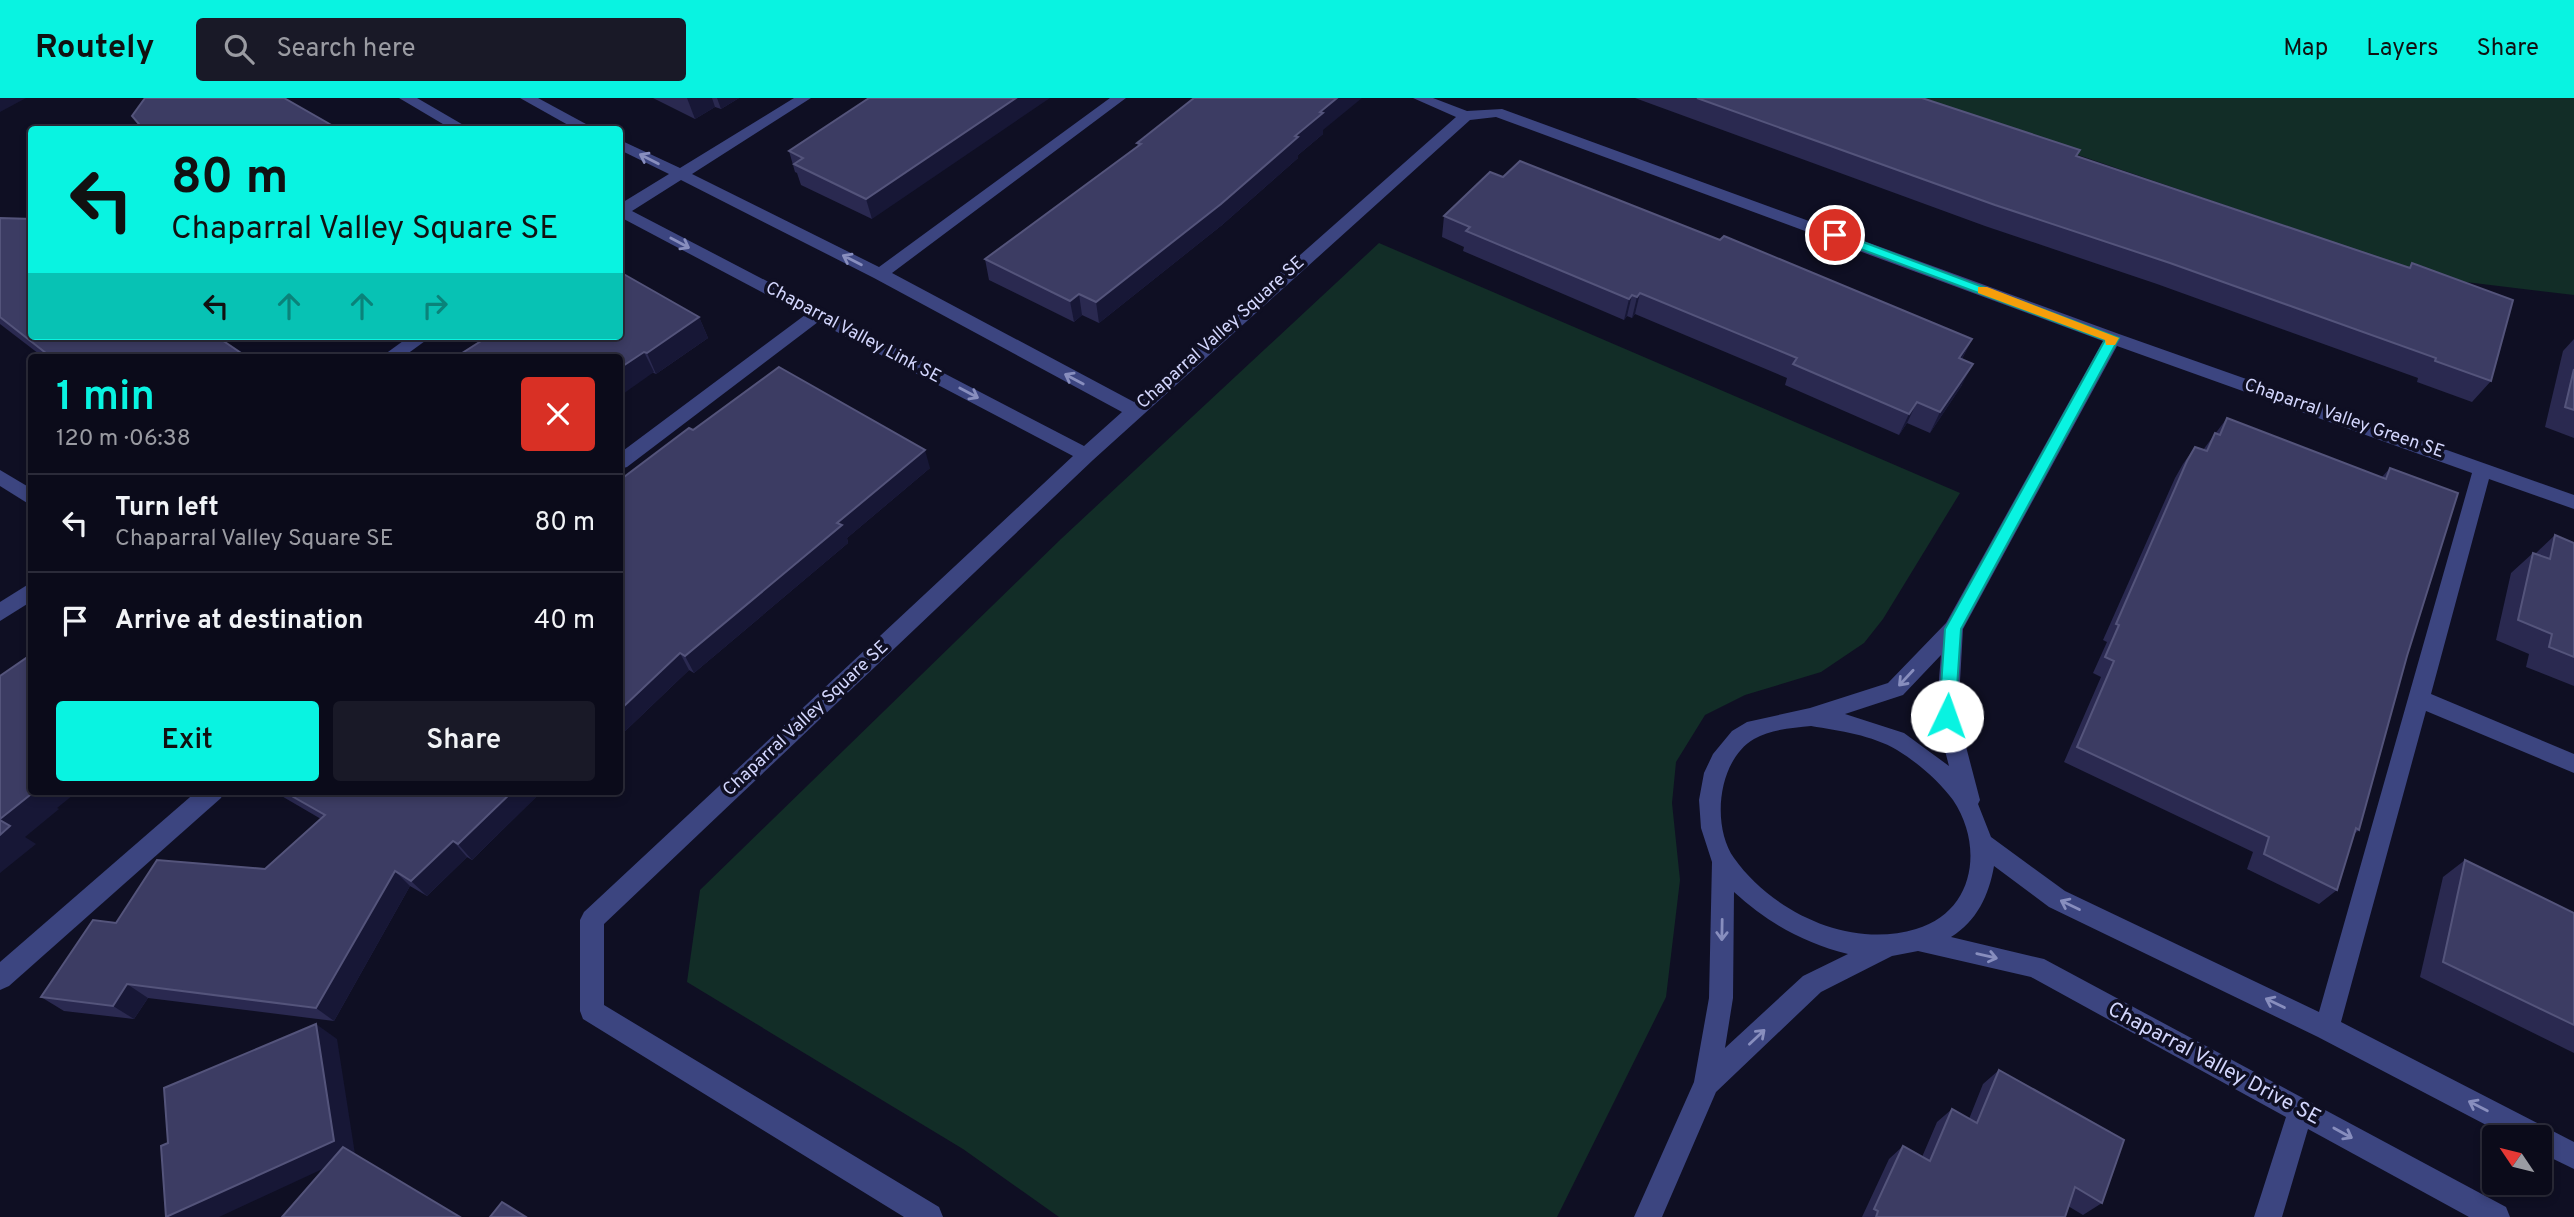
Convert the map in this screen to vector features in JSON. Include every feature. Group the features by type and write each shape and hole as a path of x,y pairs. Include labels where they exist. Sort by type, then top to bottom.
{"street":[{"path":"406,98 458,126"},
{"path":"527,98 582,126"},
{"path":"623,209 804,98"},
{"path":"880,274 1119,98"},
{"path":"1420,98 1466,116 1497,112 2113,338 1953,629 1895,689 1811,717 1782,720 1741,736 1714,772 1708,812 1723,862 1721,998 1707,1083 1648,1217"},
{"name":"Chaparral Valley Square SE","path":"929,1217 592,1011 592,920 1086,455 1466,116"},
{"path":"623,146 880,274 1135,411"},
{"name":"Chaparral Valley Link SE","path":"623,213 1086,455"},
{"path":"623,460 817,314"},
{"name":"Chaparral Valley Green SE","path":"2113,338 2574,502"},
{"path":"395,354 416,340"},
{"path":"2328,1028 2483,468"},
{"path":"0,477 28,496"},
{"path":"0,613 28,593"},
{"path":"1707,1083 1812,984 1884,948 1929,939 1955,924 1978,893 1983,867 1980,842 1947,716 1953,629"},
{"path":"2420,699 2574,764"},
{"path":"1811,717 1842,722 1911,747 1961,793 1973,816"},
{"path":"0,978 209,795"},
{"path":"1980,842 2057,899 2328,1028 2514,1125"},
{"path":"1723,862 1757,895 1798,926 1846,944 1884,948"},
{"name":"Chaparral Valley Drive SE","path":"1921,940 2035,967 2496,1217"},
{"path":"2268,1217 2301,1111"},
{"path":"2552,1145 2574,1156"}],"green space":[{"path":"1911,98 2574,98 2574,295 2441,279"},
{"path":"1379,243 1960,493 1883,619 1864,643 1821,672 1745,695 1705,715 1676,762 1672,803 1680,880 1666,997 1557,1217 1059,1217 963,1149 687,982 700,890 1061,539"}],"building":[{"path":"145,98 284,98 333,126 141,126 132,116"},
{"path":"869,98 1016,98 866,199 794,164 803,158 789,151"},
{"path":"1194,98 1337,98 1295,136 1298,137 1221,204 1096,302 1079,294 1070,301 985,259 1141,144 1137,143"},
{"path":"1697,98 1922,98 2080,150 2076,156 2410,268 2412,263 2513,300 2491,381 2435,361 2436,358 2170,263 1995,205"},
{"path":"1520,161 1720,240 1724,236 1972,339 1959,358 1973,364 1940,412 1917,402 1909,414 1793,364 1797,358 1640,293 1629,299 1466,231 1470,227 1444,216 1490,172 1503,177"},
{"path":"0,218 28,219 28,339 0,317"},
{"path":"623,274 699,317 623,366 623,354 461,354 483,340 623,340"},
{"path":"29,340 222,340 243,354 47,354"},
{"path":"779,367 925,450 837,523 842,525 685,656 680,653 623,707 623,478 689,428 693,430"},
{"path":"2574,369 2574,410 2565,407"},
{"path":"2227,418 2386,479 2390,468 2458,493 2407,656 2359,830 2356,828 2337,890 2264,854 2269,837 2077,747 2114,661 2105,657 2119,625 2116,624 2187,461 2195,447 2207,451 2215,433 2220,435"},
{"path":"2555,535 2574,543 2574,657 2549,647 2552,634 2518,620 2533,553 2550,559"},
{"path":"28,657 30,795 0,819 0,676"},
{"path":"290,795 509,795 458,844 453,841 411,881 395,871 316,1008 127,984 113,1006 41,997 93,920 116,923 157,860 265,869 325,815"},
{"path":"0,820 10,826 0,835"},
{"path":"2465,860 2574,913 2574,1025 2443,962"},
{"path":"316,1024 334,1141 166,1217 161,1146 168,1143 164,1088"},
{"path":"1999,1070 2124,1140 2102,1203 2075,1187 2065,1217 1876,1217 1878,1211 1874,1209 1903,1146 1930,1161 1952,1109 1977,1123"},
{"path":"343,1147 460,1217 282,1217"},
{"path":"502,1202 526,1217 490,1217"}],"slow traffic":[{"path":"1983,290 2113,338 2111,342"}],"route":[{"path":"1835,235 2113,338 1953,629 1947,716"}]}
